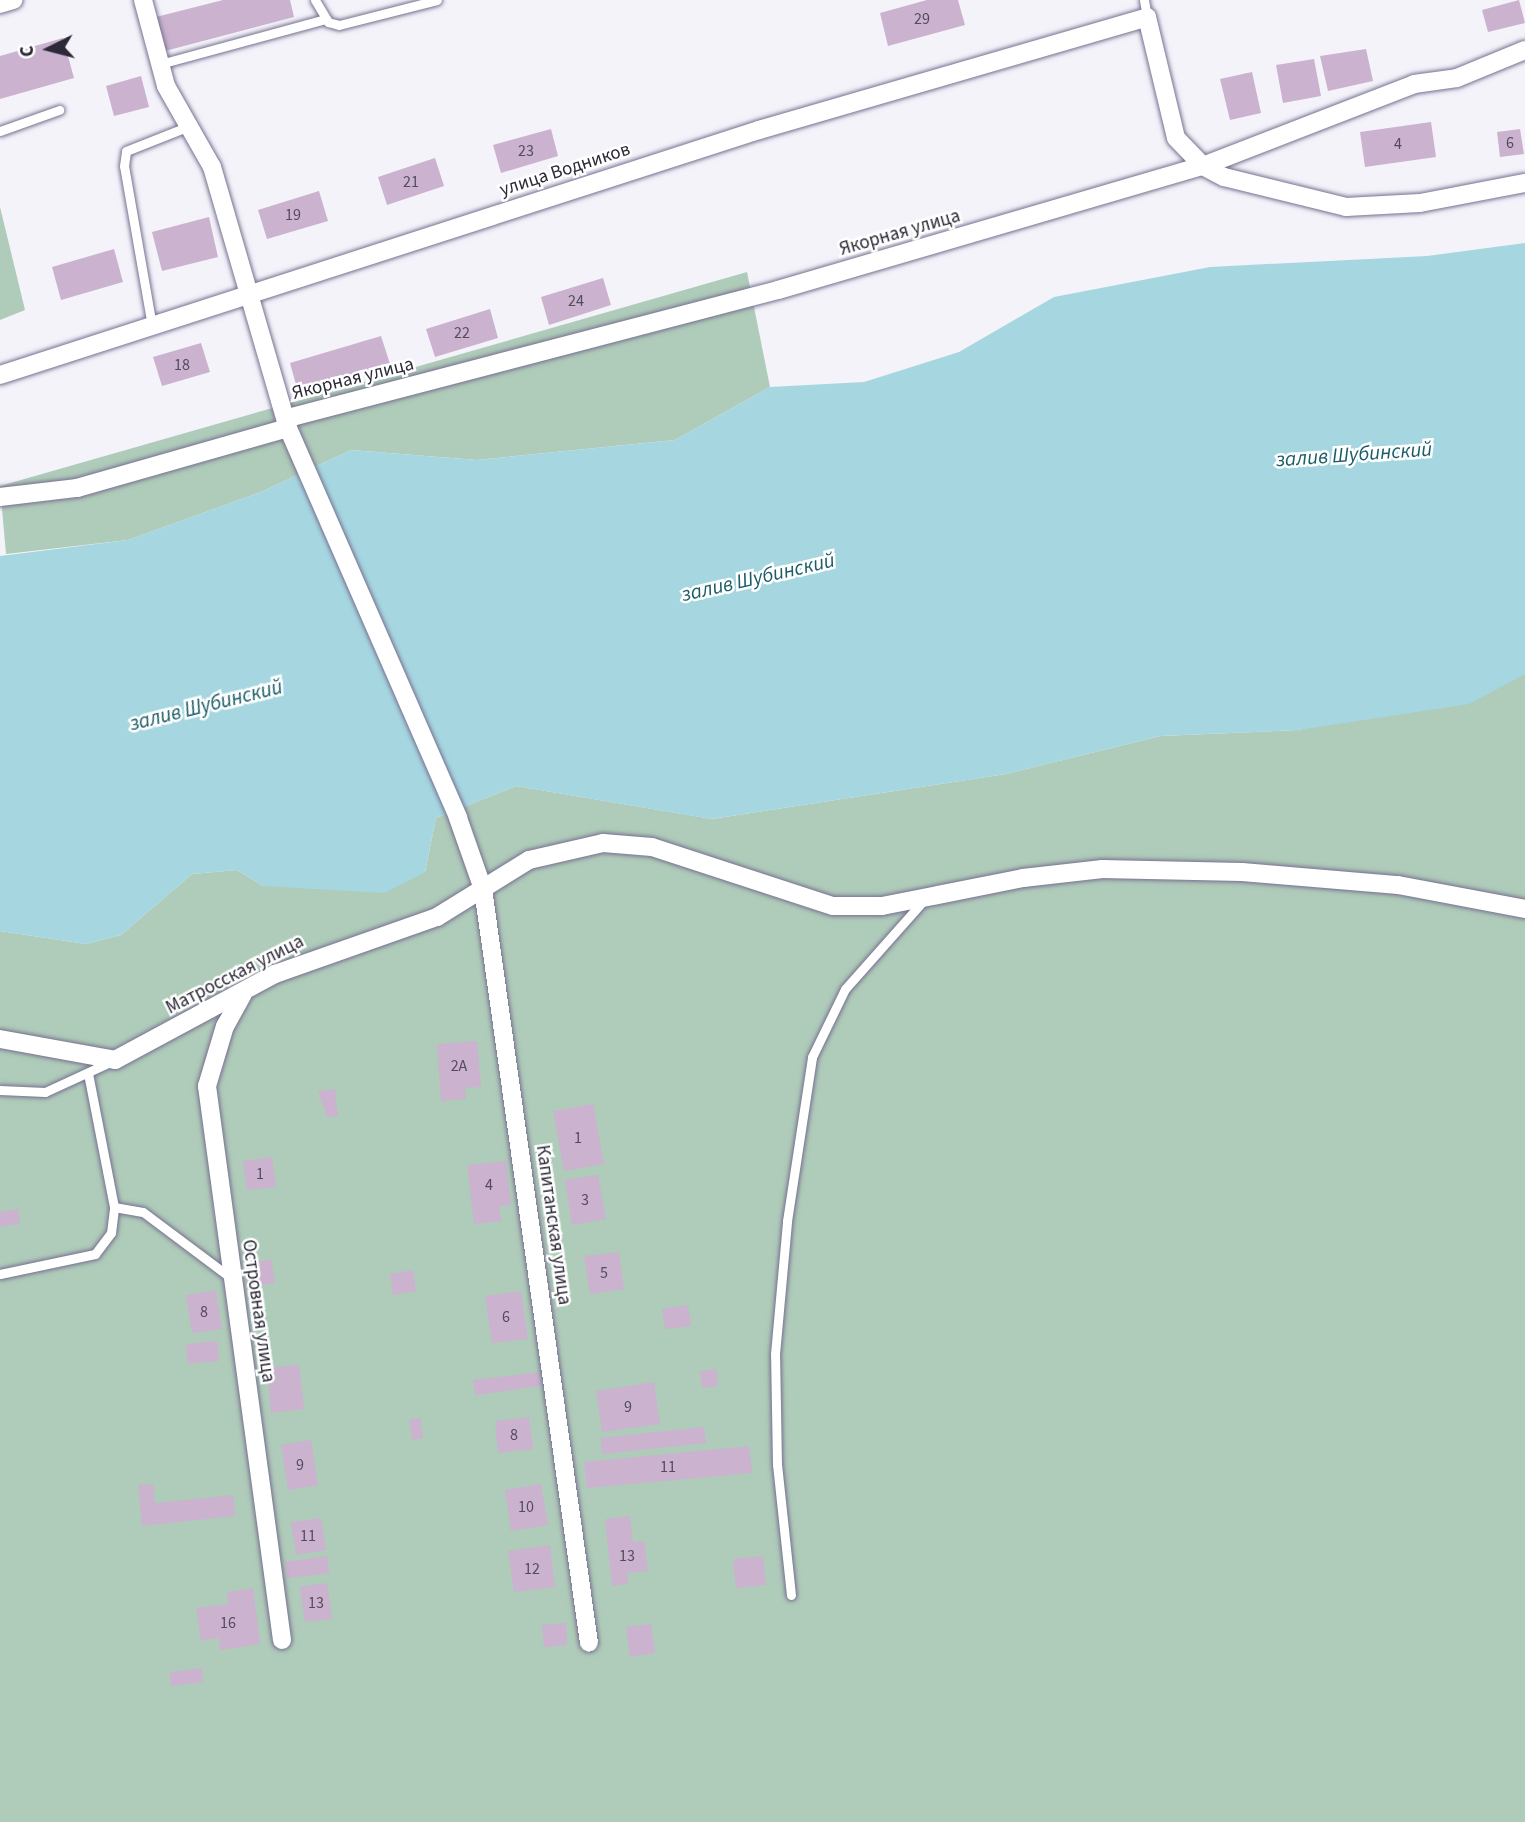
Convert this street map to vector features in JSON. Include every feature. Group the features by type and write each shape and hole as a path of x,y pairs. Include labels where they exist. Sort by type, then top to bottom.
{"street":[{"path":"0,4 13,0"},
{"name":"Капитанская улица","path":"143,0 160,64 212,167 288,423 458,818 483,889 589,1643"},
{"path":"1146,8 1177,138 1203,166 1224,177 1346,207 1420,203 1525,183"},
{"name":"улица Водников","path":"0,375 1146,8"},
{"name":"Якорная улица","path":"0,497 77,488 288,423 778,290 1203,166 1403,88 1457,78 1525,50"},
{"name":"Матросская улица","path":"115,1060 331,952 437,917 529,860 603,842 652,846 833,906 926,898 1023,878 1114,869 1242,872 1398,886 1525,909"},
{"name":"Островная улица","path":"243,994 225,1026 207,1086 282,1640"},
{"path":"0,1039 115,1060"}],"lane":[{"path":"315,0 326,19 339,25 436,0"},
{"path":"160,64 326,19"},
{"path":"0,131 59,110"},
{"path":"152,326 126,152 189,126"},
{"path":"791,1595 777,1465 775,1354 787,1221 812,1057 845,989 926,898"},
{"path":"0,1090 44,1093 115,1060"},
{"path":"0,1274 95,1254 111,1233 114,1207 88,1073"},
{"path":"114,1207 143,1212 232,1278"}],"green space":[{"path":"0,207 25,310 0,320"},
{"path":"747,272 770,387 675,440 477,460 351,450 261,492 128,540 6,554 0,486"},
{"path":"1525,674 1525,1822 0,1822 0,931 86,944 121,935 192,874 237,870 263,886 425,872 436,818 516,786 712,819 1006,774 1160,736 1298,730"}],"water":[{"name":"залив Шубинский","path":"1525,243 1525,674 1469,704 1298,730 1160,736 1006,774 711,819 516,786 436,818 425,872 385,893 263,886 237,870 192,874 121,935 86,944 0,931 0,556 128,540 261,492 351,450 477,460 675,440 770,387 864,382 959,352 1054,297 1210,267 1427,256"}],"building":[{"path":"223,0 290,0 294,17 165,51 156,17"},
{"path":"927,0 958,0 965,25 888,46 880,13"},
{"path":"1519,0 1525,23 1488,32 1482,10"},
{"path":"63,38 74,78 0,99 0,56"},
{"path":"1366,49 1373,81 1328,91 1320,56"},
{"path":"1314,59 1321,96 1283,103 1276,65"},
{"path":"1252,72 1261,113 1230,120 1220,79"},
{"path":"141,76 149,107 114,116 106,86"},
{"path":"1431,122 1436,157 1365,167 1360,132"},
{"path":"551,129 558,156 501,173 493,145"},
{"path":"1520,129 1524,154 1500,157 1497,132"},
{"path":"435,158 444,186 387,205 378,177"},
{"path":"319,191 328,221 267,239 258,210"},
{"path":"209,217 218,257 162,271 152,232"},
{"path":"114,249 123,282 61,300 52,267"},
{"path":"603,278 611,305 549,325 541,297"},
{"path":"490,309 498,338 435,357 426,329"},
{"path":"381,336 390,364 298,392 290,363"},
{"path":"201,343 210,372 162,386 153,357"},
{"path":"477,1041 481,1087 465,1088 466,1099 441,1101 437,1044"},
{"path":"335,1089 338,1116 327,1117 318,1091"},
{"path":"593,1104 604,1164 564,1171 553,1111"},
{"path":"272,1157 276,1187 247,1190 243,1161"},
{"path":"506,1161 511,1205 499,1206 501,1221 474,1224 467,1165"},
{"path":"598,1175 606,1219 572,1225 565,1180"},
{"path":"18,1209 20,1224 0,1227 0,1212"},
{"path":"619,1252 624,1289 590,1294 584,1256"},
{"path":"271,1259 275,1283 247,1287 244,1265"},
{"path":"413,1270 416,1291 393,1295 390,1274"},
{"path":"216,1290 222,1329 192,1333 186,1295"},
{"path":"521,1291 528,1339 492,1343 485,1296"},
{"path":"688,1305 691,1326 665,1329 662,1309"},
{"path":"217,1341 219,1361 188,1364 186,1344"},
{"path":"299,1365 304,1409 271,1413 267,1368"},
{"path":"716,1369 718,1386 702,1388 700,1371"},
{"path":"539,1372 541,1386 475,1395 473,1380"},
{"path":"654,1382 660,1424 602,1432 596,1391"},
{"path":"529,1417 533,1449 498,1453 495,1421"},
{"path":"420,1418 423,1438 412,1440 409,1420"},
{"path":"704,1427 706,1443 602,1454 601,1438"},
{"path":"311,1440 318,1485 288,1490 281,1445"},
{"path":"749,1446 752,1473 587,1488 584,1462"},
{"path":"153,1484 155,1503 233,1495 235,1516 142,1526 138,1485"},
{"path":"541,1484 548,1525 511,1531 505,1490"},
{"path":"630,1516 633,1542 644,1541 648,1571 627,1573 628,1584 612,1586 605,1519"},
{"path":"321,1518 326,1550 296,1555 291,1522"},
{"path":"550,1545 555,1587 514,1592 508,1551"},
{"path":"327,1556 329,1573 287,1578 285,1562"},
{"path":"763,1556 766,1585 736,1588 733,1559"},
{"path":"327,1583 332,1619 305,1622 300,1587"},
{"path":"253,1588 260,1644 220,1650 219,1638 201,1641 196,1608 228,1604 227,1592"},
{"path":"566,1623 567,1645 544,1647 542,1625"},
{"path":"651,1624 655,1653 630,1657 626,1627"},
{"path":"202,1668 203,1682 171,1686 169,1672"}]}
